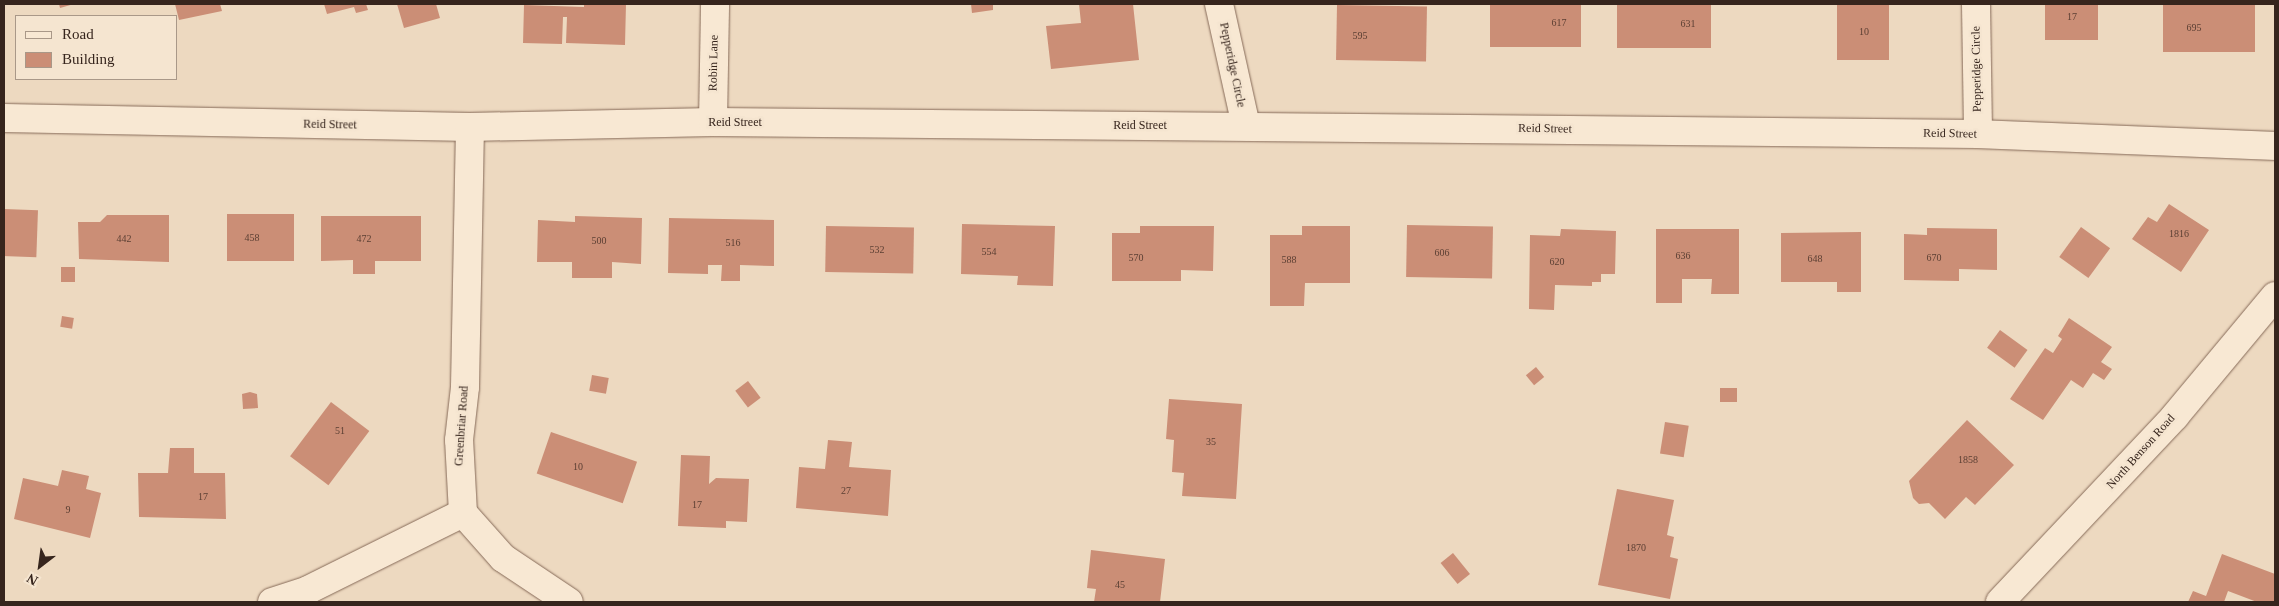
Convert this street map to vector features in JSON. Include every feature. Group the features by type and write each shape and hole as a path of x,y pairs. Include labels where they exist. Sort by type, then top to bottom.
{"street":[{"name":"Robin Lane","path":"713,122 715,4"},
{"name":"Pepperidge Circle","path":"1219,4 1246,126"},
{"name":"Pepperidge Circle","path":"1976,4 1978,134"},
{"name":"Reid Street","path":"4,118 470,128 713,122 1978,134 2275,146"},
{"name":"Greenbriar Road","path":"463,513 458,440 465,388 470,128"},
{"name":"North Benson Road","path":"2000,602 2156,438 2275,296"},
{"path":"272,602 308,590 463,513 503,558 568,602"}],"building":[{"path":"59,4 74,4 60,8"},
{"path":"175,4 220,4 222,11 179,20"},
{"path":"324,4 366,4 368,10 356,13 354,7 327,14"},
{"path":"397,4 436,4 440,18 404,28"},
{"path":"584,4 626,4 625,45 566,43 567,17 563,17 562,44 523,43 524,5 584,7"},
{"path":"971,4 993,4 993,10 972,13"},
{"path":"1079,4 1133,4 1139,60 1051,69 1046,26 1081,23"},
{"path":"1490,4 1581,4 1581,47 1490,47"},
{"path":"1617,4 1711,4 1711,48 1617,48"},
{"path":"1837,4 1889,4 1889,60 1837,60"},
{"path":"2045,4 2098,4 2098,40 2045,40"},
{"path":"2163,4 2255,4 2255,52 2163,52"},
{"path":"1337,5 1427,7 1426,62 1336,60"},
{"path":"2169,204 2209,230 2181,272 2132,239 2148,217 2157,222"},
{"path":"4,209 38,210 36,257 4,256"},
{"path":"227,214 294,214 294,261 227,261"},
{"path":"107,215 169,215 169,262 79,259 78,222 100,222"},
{"path":"321,216 421,216 421,261 375,261 375,274 353,274 353,260 321,261"},
{"path":"575,216 642,218 641,264 612,262 612,278 572,278 572,262 537,262 538,220 575,222"},
{"path":"669,218 774,220 774,266 740,265 740,281 721,281 722,265 708,265 708,274 668,273"},
{"path":"962,224 1055,226 1053,286 1017,285 1018,276 961,274"},
{"path":"1407,225 1493,227 1492,278 1406,277"},
{"path":"826,226 914,228 913,274 825,272"},
{"path":"1140,226 1214,226 1213,271 1181,270 1181,281 1112,281 1112,233 1140,233"},
{"path":"1302,226 1350,226 1350,283 1305,283 1304,306 1270,306 1270,235 1302,235"},
{"path":"2081,227 2110,248 2088,278 2059,257"},
{"path":"1927,228 1997,229 1997,270 1959,269 1959,281 1904,280 1904,234 1927,235"},
{"path":"1561,229 1616,231 1615,274 1601,274 1601,282 1592,282 1592,286 1555,285 1554,310 1529,309 1530,235 1560,236"},
{"path":"1656,229 1739,229 1739,294 1711,294 1712,279 1682,279 1682,303 1656,303"},
{"path":"1861,232 1861,292 1837,292 1837,282 1781,282 1781,233"},
{"path":"61,267 75,267 75,282 61,282"},
{"path":"62,316 74,318 72,329 60,327"},
{"path":"2069,318 2112,347 2101,362 2112,369 2104,380 2093,373 2083,388 2071,380 2043,420 2010,399 2045,348 2053,353 2062,339 2058,336"},
{"path":"2000,330 2028,350 2015,368 1987,348"},
{"path":"1536,367 1544,377 1534,385 1526,375"},
{"path":"592,375 609,378 606,394 589,391"},
{"path":"748,381 761,398 748,407 735,391"},
{"path":"1720,388 1737,388 1737,402 1720,402"},
{"path":"250,392 257,394 258,408 243,409 242,394"},
{"path":"1169,399 1242,404 1236,499 1182,496 1184,473 1172,472 1174,440 1166,439"},
{"path":"331,402 369,431 328,485 290,456"},
{"path":"1967,420 2014,465 1975,505 1966,497 1945,519 1929,503 1919,504 1913,498 1909,481"},
{"path":"1665,422 1689,426 1684,457 1660,454"},
{"path":"551,432 637,462 623,503 537,474"},
{"path":"828,440 852,442 849,467 891,470 888,516 796,508 799,467 825,469"},
{"path":"170,448 194,448 194,473 225,473 226,519 139,517 138,473 168,473"},
{"path":"681,455 710,456 709,484 716,478 749,479 747,522 726,521 726,528 678,526"},
{"path":"62,470 89,476 86,489 101,493 90,538 14,519 23,478 58,486"},
{"path":"1617,489 1674,500 1667,535 1674,537 1670,557 1678,559 1670,599 1598,585"},
{"path":"1091,550 1165,559 1160,602 1094,602 1096,589 1087,588"},
{"path":"1453,553 1470,574 1458,584 1441,563"},
{"path":"2222,554 2275,574 2275,602 2257,602 2228,591 2224,602 2188,602 2193,591 2206,596"}]}
